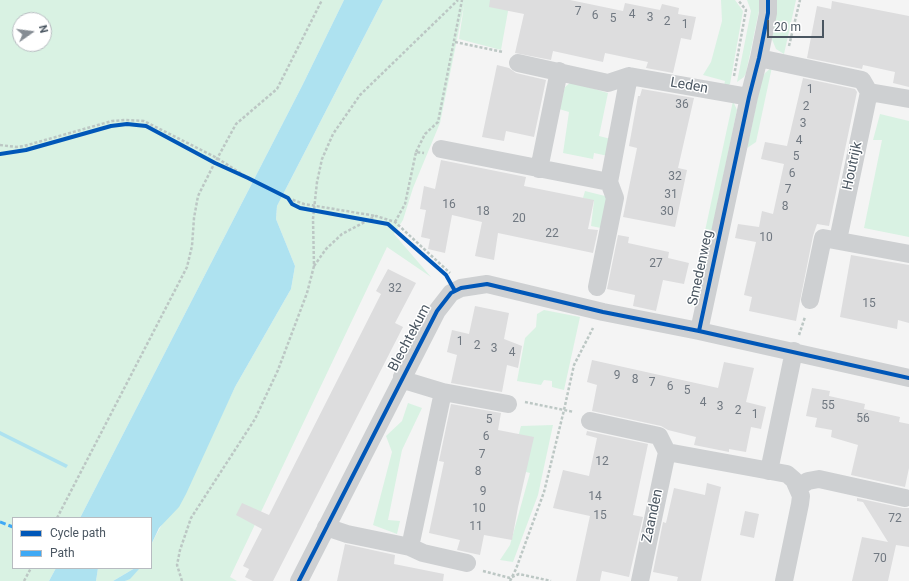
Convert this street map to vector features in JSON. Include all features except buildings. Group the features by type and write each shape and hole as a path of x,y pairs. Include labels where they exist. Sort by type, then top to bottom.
{"street":[{"name":"Smedenweg","path":"699,331 749,97 759,58 768,14 768,0"},
{"path":"759,58 862,80 869,92 909,99"},
{"name":"Leden","path":"518,63 608,83 629,76 749,97"},
{"path":"539,169 559,71"},
{"path":"597,286 615,198 609,182 629,76"},
{"name":"Houtrijk","path":"838,240 869,92"},
{"path":"441,149 609,182"},
{"path":"810,300 823,238 909,254"},
{"path":"458,289 487,284 603,312 794,351 909,378"},
{"name":"Blechtekum","path":"299,581 437,311 446,298 458,289"},
{"path":"769,471 794,351"},
{"name":"Blechtekum","path":"402,377 410,382 443,392 508,404"},
{"path":"410,547 443,392"},
{"path":"590,421 659,436 667,452 787,474 798,487 800,504 784,581"},
{"name":"Zaanden","path":"640,581 667,452"},
{"path":"798,487 819,479 905,498"},
{"path":"326,527 347,534 410,547 422,553 467,562"}],"path":[{"path":"58,517 187,267 192,246 194,218 198,196 217,158 236,124 277,89 322,0"},
{"path":"314,266 314,211 322,160 340,122 360,95 380,74 458,0"},
{"path":"395,222 405,204 416,152 425,134 438,122 455,42 462,0"},
{"path":"785,64 800,0"},
{"path":"455,42 516,54 518,63"},
{"path":"0,145 16,147 24,146 82,129 125,120 144,121 217,158 248,178"},
{"path":"14,152 111,126 127,124 146,126 200,156"},
{"path":"416,152 439,154 441,149"},
{"path":"208,160 255,181"},
{"path":"281,195 315,206 376,216 395,222 433,258 457,278 458,289"},
{"path":"288,198 292,204 300,208 388,224"},
{"path":"182,581 178,565 180,550 191,518 237,448 265,398 292,334 314,266 326,249 342,234 376,216"},
{"path":"423,255 446,275 458,289"},
{"path":"794,351 810,300"},
{"path":"510,579 516,569 544,492 574,365 583,345 603,312"},
{"path":"508,404 509,399 564,410"},
{"path":"467,562 468,568 510,579 519,574 551,581"},
{"path":"24,581 30,569"}],"green space":[{"path":"0,0 344,0 303,84 81,517 12,517 12,569 55,569 49,581 0,581"},
{"path":"383,0 510,0 501,50 459,39 464,5 440,123 413,188 403,220 394,234 431,277 387,247 230,577 237,581 125,581 139,569 152,569 152,543 215,428 235,387 291,289 295,266 276,219 277,206"},
{"path":"721,0 735,0 743,11 730,84 723,90 725,81 703,75 711,62 722,21"},
{"path":"747,0 759,0 759,11 746,73 744,77 737,82 751,11"},
{"path":"777,0 796,0 784,54 776,49 771,37"},
{"path":"772,67 756,142 747,148 762,78"},
{"path":"571,82 608,93 599,136 611,139 608,156 594,153 593,159 563,153 569,112 559,109 565,87"},
{"path":"733,101 737,110 696,307 689,305"},
{"path":"880,114 909,121 909,237 864,228 882,140 873,140"},
{"path":"585,191 609,197 601,228 591,226 594,201 583,198"},
{"path":"544,310 580,317 564,390 552,387 552,381 544,380 541,385 517,381 525,338 536,327 537,314"},
{"path":"408,403 422,408 402,450 388,520 400,521 397,534 373,525 392,452 386,436 402,421"},
{"path":"553,425 538,495 513,562 500,560 510,545 530,473 510,468 521,426"},
{"path":"98,569 133,569 113,581 96,581"}],"water":[{"path":"344,0 383,0 277,206 276,219 295,266 291,289 235,387 179,507 159,528 152,543 152,517 81,517 303,84"},
{"path":"0,431 68,465 66,468 0,435"},
{"path":"55,569 98,569 96,581 49,581"},
{"path":"133,569 139,569 130,579 125,581 113,581"}],"marked path":[{"path":"0,522 12,527"}],"cycle path":[{"path":"768,0 768,13 759,58 749,97 699,331 909,378"},
{"path":"0,154 26,150 111,126 127,124 146,126 215,163 288,198 292,204 300,208 388,224 446,275 455,291"},
{"path":"299,581 437,311 451,293 461,288 487,284 603,312 699,331"}]}
